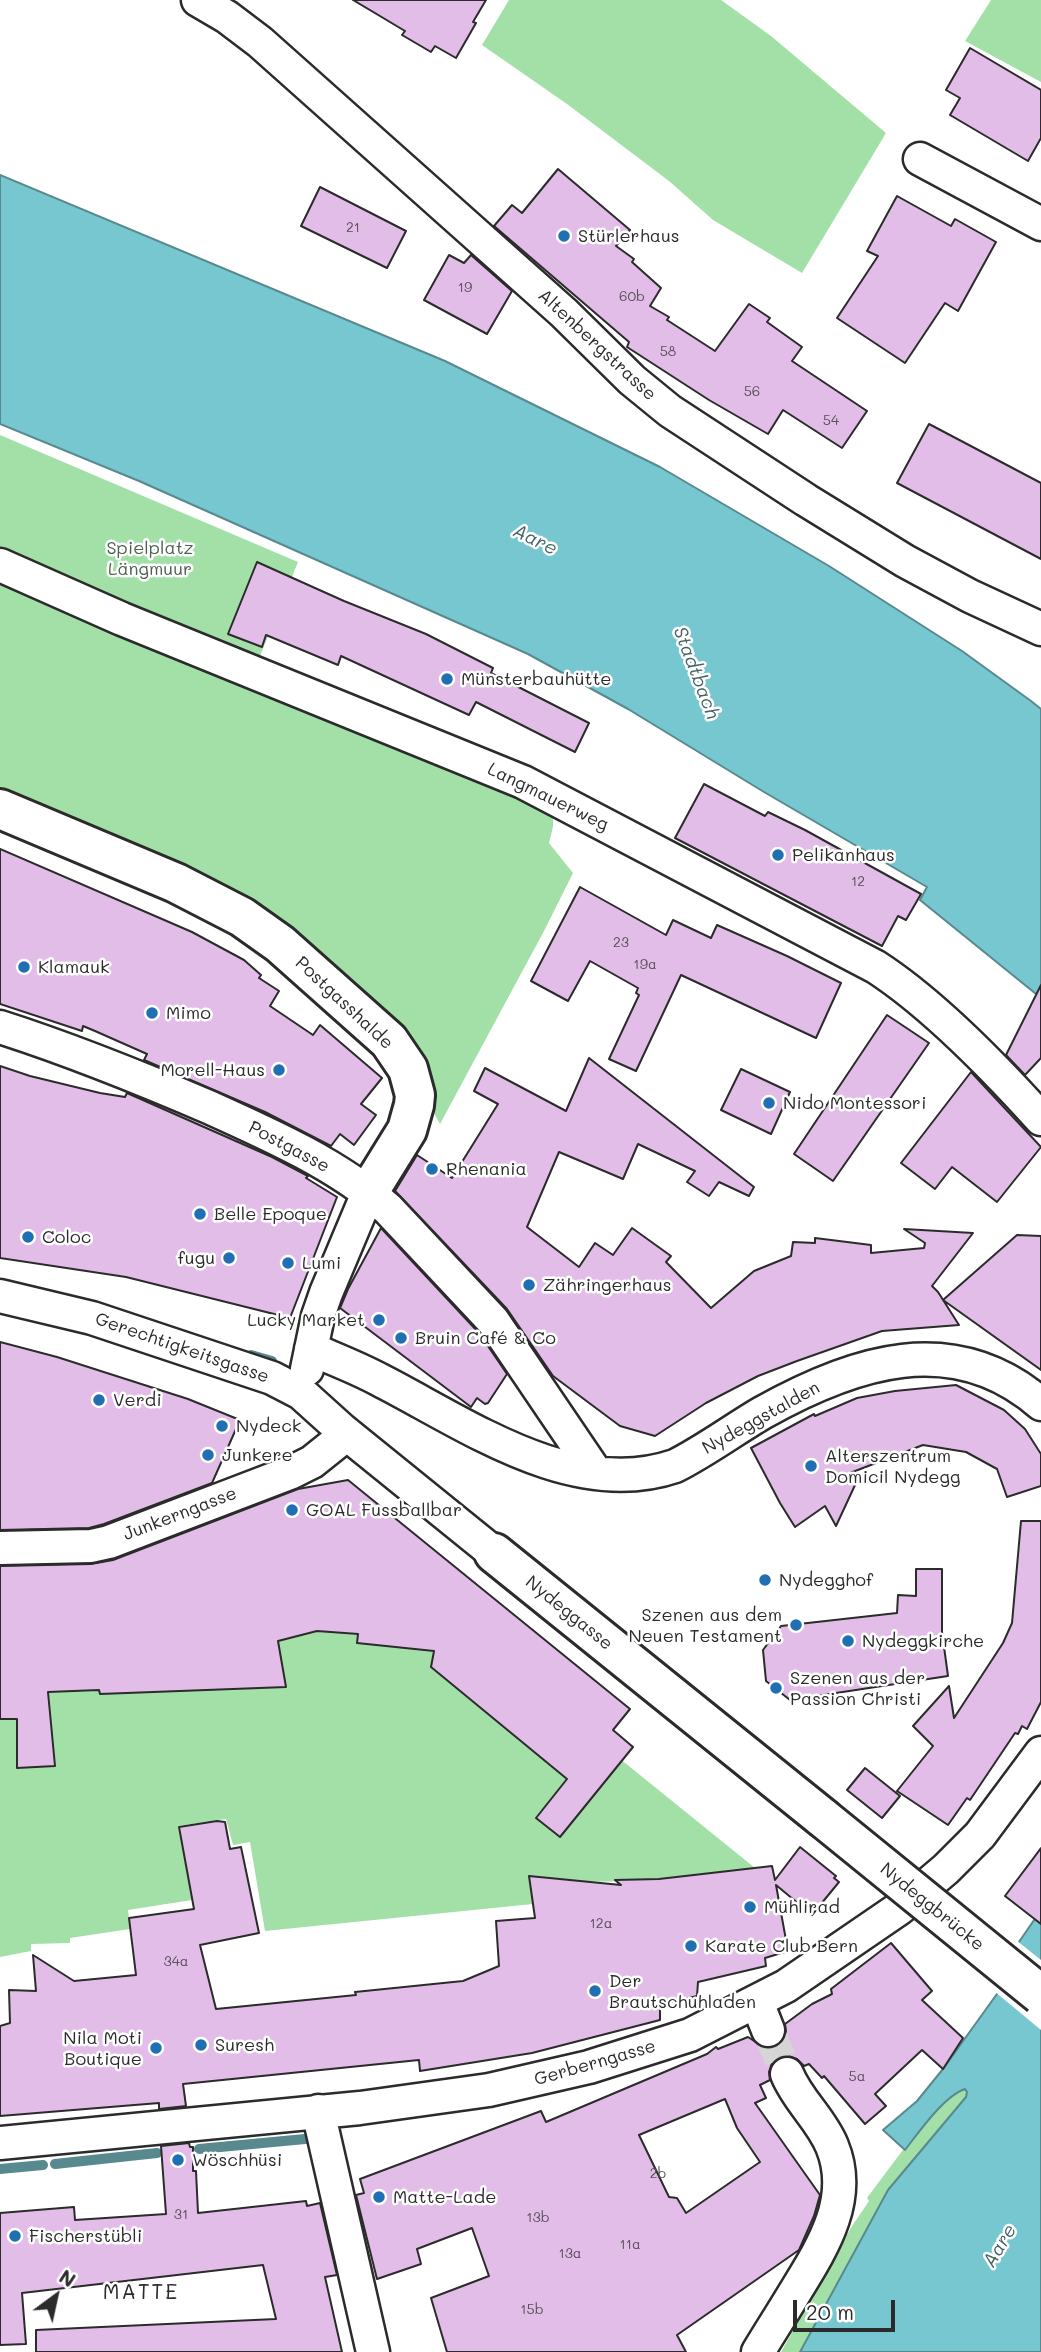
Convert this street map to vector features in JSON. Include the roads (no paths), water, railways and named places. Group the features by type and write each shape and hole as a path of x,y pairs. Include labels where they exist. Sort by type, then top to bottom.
{"street":[{"name":"Altenbergstrasse","path":"198,0 260,42 564,313 632,380 670,411 905,561 970,596 1041,629"},
{"path":"920,159 1041,224"},
{"name":"Langmauerweg","path":"0,565 122,619 523,782 876,967 899,982 947,1026 1041,1119"},
{"name":"Postgasshalde","path":"0,810 176,883 219,904 280,944 380,1032 394,1047 408,1069 415,1095 408,1130 368,1192 326,1293 301,1393"},
{"name":"Postgasse","path":"0,1027 62,1047 138,1077 264,1132 368,1192 386,1206 471,1296 518,1355 596,1473"},
{"name":"Gerechtigkeitsgasse","path":"0,1296 92,1318 272,1378 301,1393 347,1434"},
{"name":"Nydeggstalden","path":"311,1349 379,1379 462,1426 545,1460 596,1473 627,1476 653,1473 675,1466 793,1396 870,1367 900,1361 947,1359 981,1367 997,1373 1041,1404"},
{"name":"Junkerngasse","path":"0,1548 91,1546 109,1542 292,1472 312,1462 347,1434"},
{"name":"Nydeggasse","path":"347,1434 823,1818"},
{"name":"Gerberngasse","path":"0,2143 318,2112 489,2090 589,2067 690,2035 762,2016 786,1986 900,1908 964,1852 996,1815 1041,1753"},
{"name":"Nydeggbrücke","path":"823,1818 1041,1995"},
{"path":"758,2352 819,2254 834,2220 840,2189 839,2168 829,2139 819,2121 794,2090 786,2074"},
{"path":"318,2112 373,2352"}],"water":[{"name":"Aare","path":"0,175 445,361 660,467 829,566 962,651 1031,701 1041,709 1041,998 920,900 927,887 628,709 528,654 139,481 0,424"},
{"name":"Aare","path":"1041,1910 1041,2352 800,2352 888,2190 966,2097 967,2092 965,2089 957,2093 940,2107 905,2150 883,2130 917,2101 1012,1973 1003,1965"}],"waterway":[{"name":"Stadtbach","path":"251,1355 272,1361"},
{"path":"199,2149 305,2139"},
{"path":"55,2164 157,2153"},
{"path":"0,2169 43,2165"}],"tunnel":[{"path":"768,2030 787,2074"}],"place":[{"name":"Stürlerhaus","path":"564,236"},
{"name":"Münsterbauhütte","path":"447,679"},
{"name":"Pelikanhaus","path":"778,855"},
{"name":"Klamauk","path":"24,967"},
{"name":"Mimo","path":"152,1013"},
{"name":"Morell-Haus","path":"279,1070"},
{"name":"Nido Montessori","path":"769,1103"},
{"name":"Rhenania","path":"432,1169"},
{"name":"Belle Epoque","path":"200,1214"},
{"name":"Coloc","path":"28,1237"},
{"name":"fugu","path":"229,1258"},
{"name":"Lumi","path":"288,1263"},
{"name":"Zähringerhaus","path":"529,1285"},
{"name":"Lucky Market","path":"379,1320"},
{"name":"Bruin Café & Co","path":"401,1338"},
{"name":"Verdi","path":"99,1400"},
{"name":"Nydeck","path":"222,1426"},
{"name":"Junkere","path":"208,1455"},
{"name":"Alterszentrum Domicil Nydegg","path":"811,1466"},
{"name":"GOAL Fussballbar","path":"292,1510"},
{"name":"Nydegghof","path":"765,1580"},
{"name":"Szenen aus dem Neuen Testament","path":"796,1625"},
{"name":"Nydeggkirche","path":"848,1641"},
{"name":"Szenen aus der Passion Christi","path":"776,1688"},
{"name":"Mühlirad","path":"750,1907"},
{"name":"Karate Club Bern","path":"691,1946"},
{"name":"Der Brautschuhladen","path":"595,1991"},
{"name":"Suresh","path":"201,2045"},
{"name":"Nila Moti Boutique","path":"156,2048"},
{"name":"Wöschhüsi","path":"178,2160"},
{"name":"Matte-Lade","path":"379,2197"},
{"name":"Fischerstübli","path":"15,2236"}],"district":[{"name":"MATTE","path":"141,2293"}],"park label":[{"name":"Spielplatz Längmuur","path":"150,558"}]}
